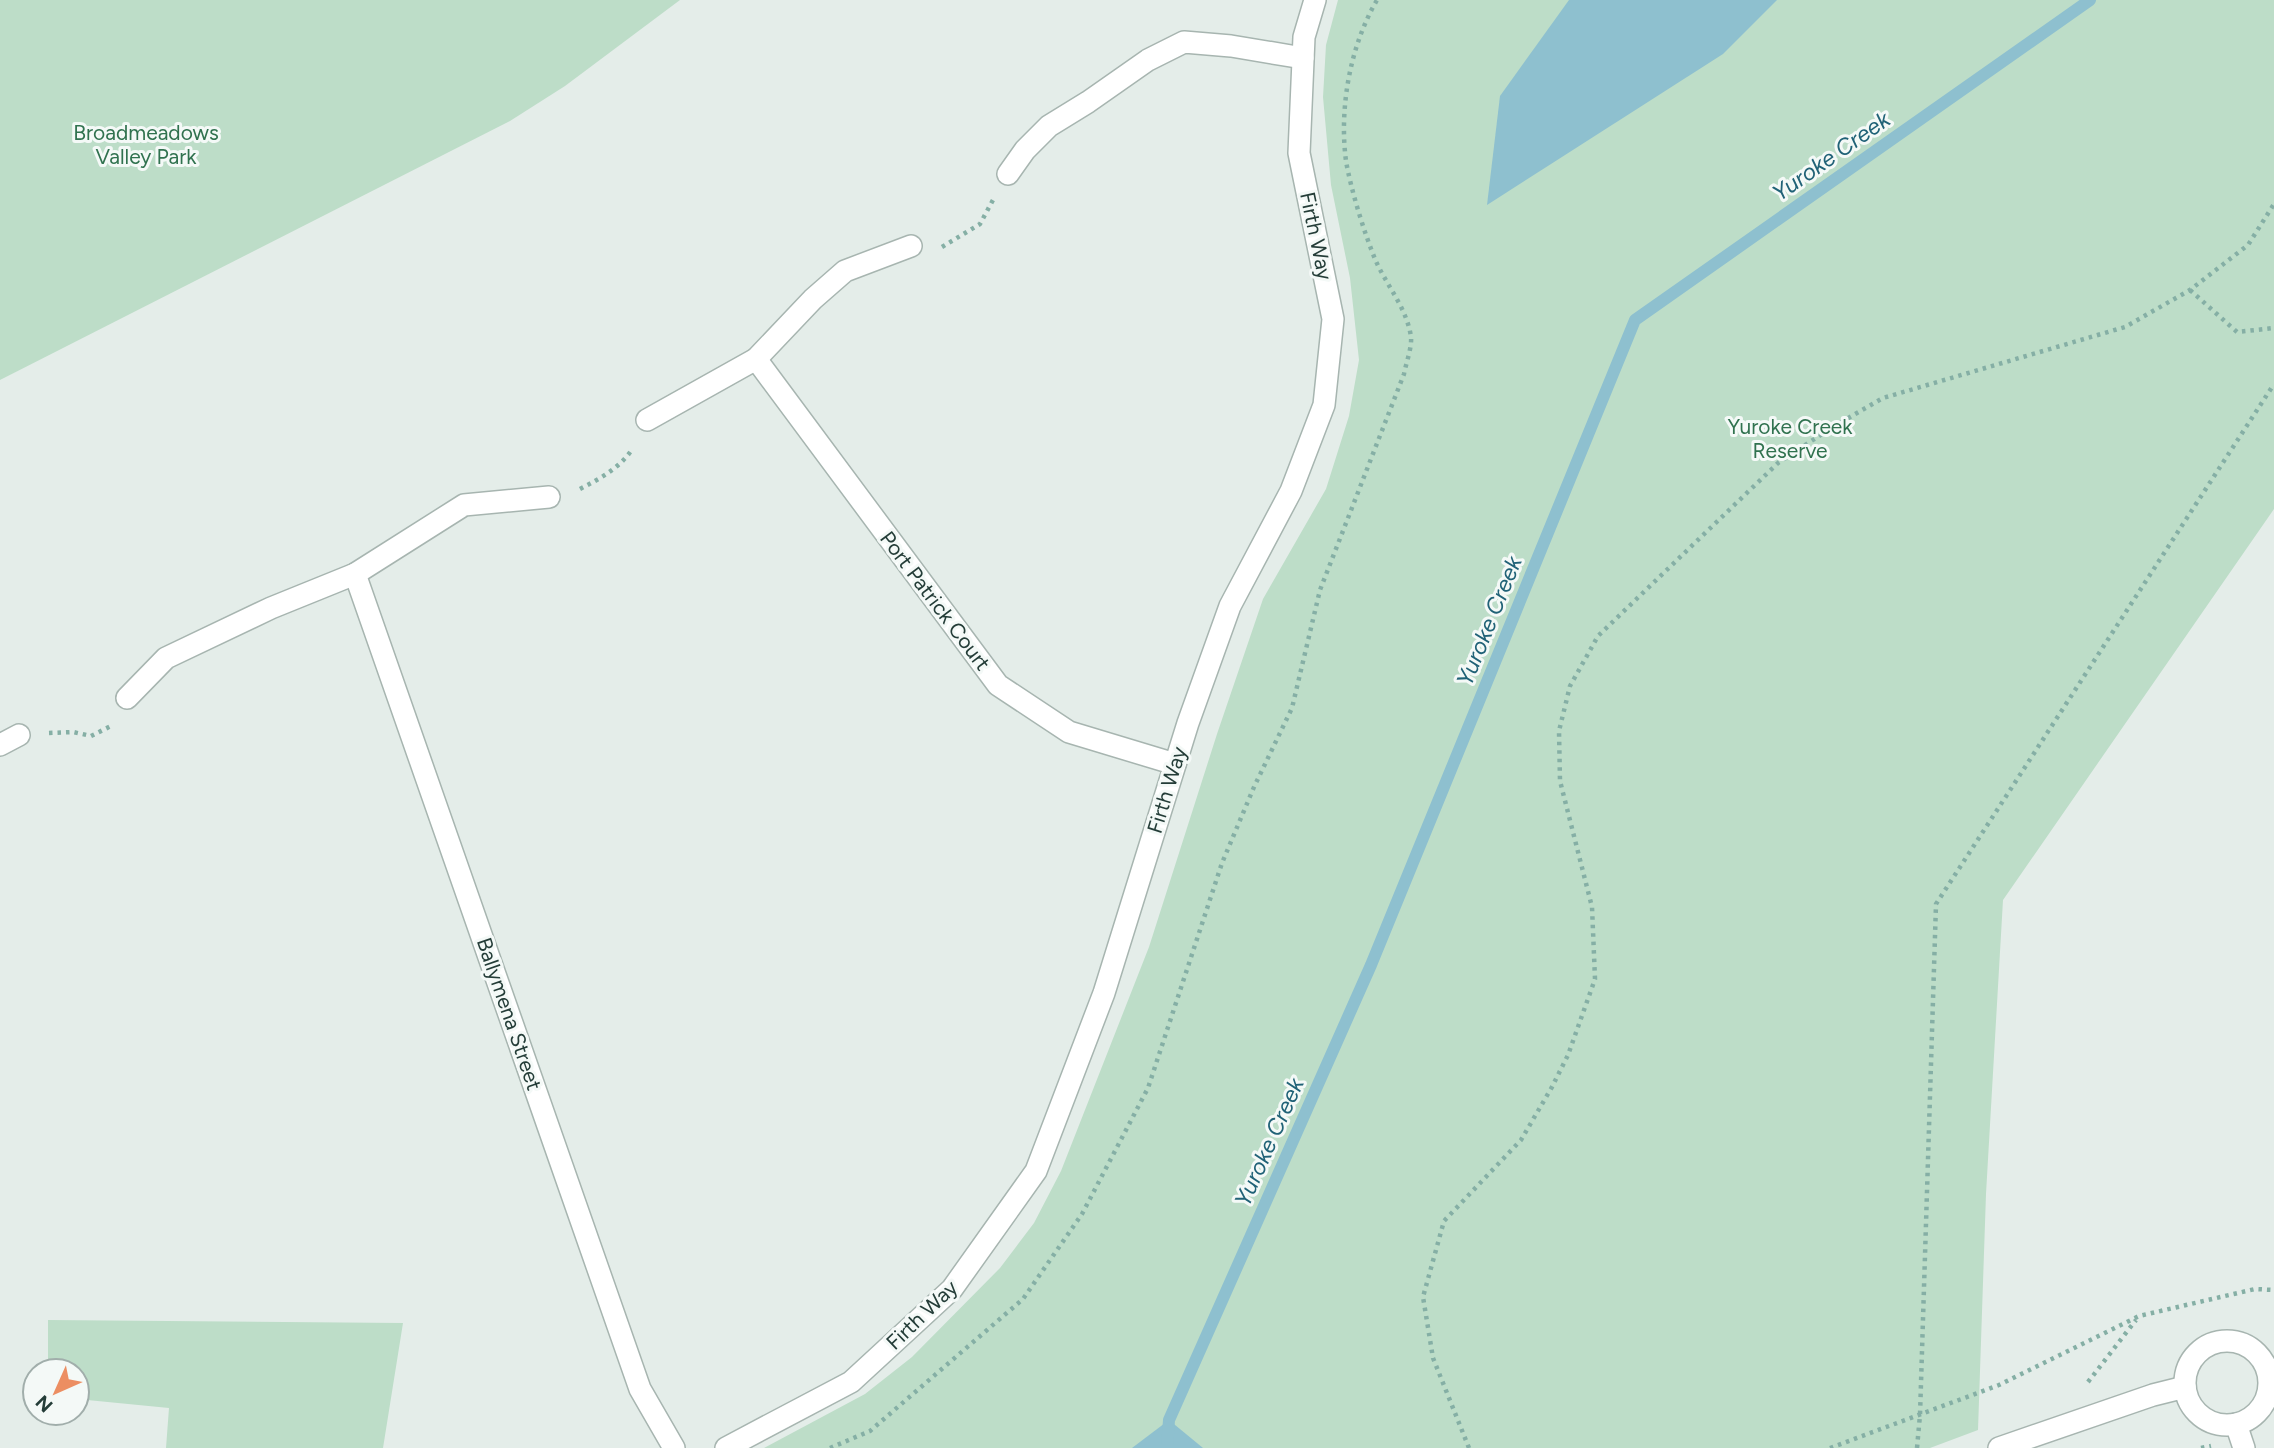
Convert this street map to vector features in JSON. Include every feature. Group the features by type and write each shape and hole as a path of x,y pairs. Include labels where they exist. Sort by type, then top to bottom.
{"street":[{"name":"Firth Way","path":"726,1448 851,1381 952,1289 1036,1171 1104,993 1175,764 1230,606 1291,491 1324,405 1333,319 1300,153 1304,37 1315,0"},
{"path":"1008,174 1025,150 1049,126 1148,60 1184,42 1231,46 1303,58"},
{"path":"647,420 756,359 813,299 845,271 911,246"},
{"name":"Port Patrick Court","path":"756,359 998,685 1069,732 1175,764"},
{"path":"127,698 166,658 271,608 355,574 464,505 549,497"},
{"name":"Ballymena Street","path":"355,574 640,1389 674,1448"},
{"path":"2230,1341 2249,1347 2271,1372 2266,1401 2258,1413 2236,1424 2221,1425 2203,1418 2192,1407 2185,1387 2188,1366 2197,1354 2215,1343 2230,1341"},
{"path":"1999,1448 2153,1395 2185,1387"},
{"path":"2236,1424 2244,1448"}],"path":[{"path":"830,1448 870,1431 1023,1299 1082,1214 1148,1088 1222,863 1254,787 1292,708 1320,590 1404,373 1411,339 1404,313 1376,260 1346,162 1344,120 1348,79 1367,17 1377,0"},
{"path":"911,246 930,251 953,242 979,224 1008,174"},
{"path":"1469,1448 1433,1358 1423,1297 1444,1221 1521,1140 1568,1055 1595,979 1592,907 1560,781 1559,731 1570,686 1598,636 1778,463 1830,428 1883,398 2125,327 2190,290 2248,245 2274,204"},
{"path":"2190,290 2237,332 2274,328"},
{"path":"1917,1448 1937,904 2274,384"},
{"path":"549,497 579,489 603,477 626,460 647,420"},
{"path":"9,740 73,732 91,736 114,725 127,698"},
{"path":"1830,1448 1999,1385 2139,1316 2255,1289 2274,1290"},
{"path":"2084,1387 2139,1316"},
{"path":"2201,1448 2208,1446"}],"green space":[{"name":"Broadmeadows Valley Park","path":"0,0 680,0 565,86 510,121 0,380"},
{"name":"Yuroke Creek Reserve","path":"1338,0 2274,0 2274,509 2003,900 1986,1194 1978,1430 1930,1448 764,1448 865,1394 912,1357 1000,1268 1034,1223 1061,1171 1149,947 1263,599 1326,489 1349,416 1359,360 1350,278 1331,185 1323,97 1326,45"},
{"path":"48,1320 403,1323 383,1448 166,1448 169,1408 91,1400 91,1357 48,1357"}],"water":[{"path":"1569,0 1777,0 1723,54 1487,205 1500,96"},
{"path":"1169,1420 1203,1448 1132,1448"}],"waterway":[{"name":"Yuroke Creek","path":"1167,1448 1169,1420 1371,965 1635,320 2090,0"}]}
